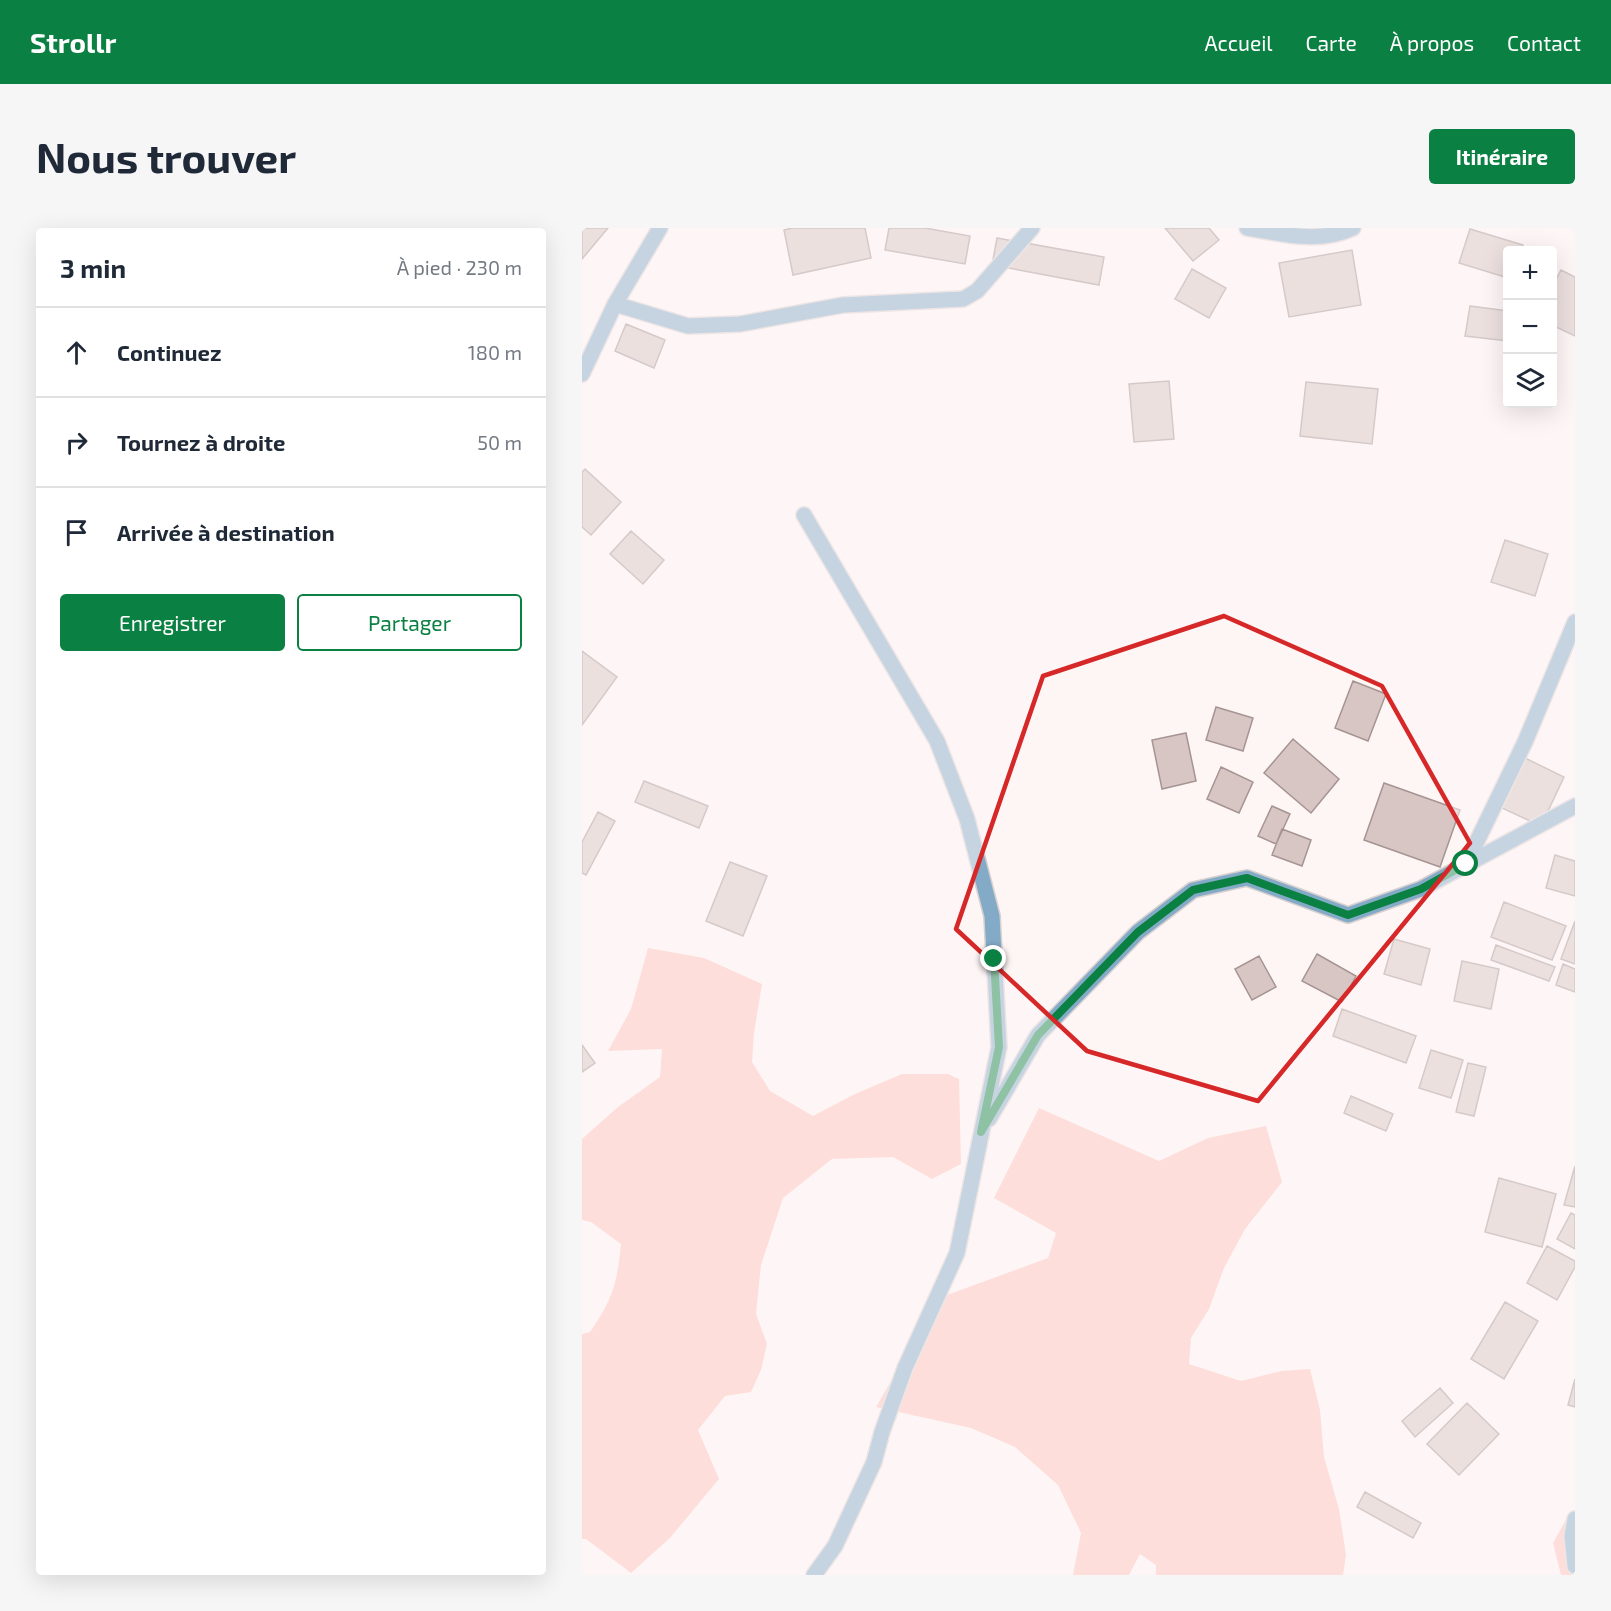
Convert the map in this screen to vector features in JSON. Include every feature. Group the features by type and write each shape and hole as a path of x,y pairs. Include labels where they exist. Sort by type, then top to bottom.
{"street":[{"path":"582,374 615,304 660,228"},
{"path":"615,304 688,326 740,324 843,305 963,299 977,291 1032,228"},
{"path":"1247,228 1294,236 1324,238 1353,228"},
{"path":"804,515 937,741 967,819 992,916 999,1047 957,1253 905,1368 874,1462 835,1546 814,1575"},
{"path":"1466,864 1525,742 1575,622"},
{"path":"981,1132 1038,1035 1138,932 1193,890 1247,878 1348,915 1421,889 1575,806"},
{"path":"1575,1519 1572,1536 1575,1566"}],"highlighted area":[{"path":"1224,616 1382,686 1470,843 1258,1101 1087,1051 956,929 1043,676"}],"shaded area":[{"path":"648,948 704,958 762,984 752,1062 770,1091 813,1116 855,1094 902,1074 948,1074 959,1079 961,1164 932,1179 893,1157 832,1159 783,1198 761,1265 756,1314 767,1344 761,1370 751,1392 725,1396 698,1430 719,1479 670,1538 631,1573 586,1539 582,1539 582,1334 590,1332 609,1300 618,1270 621,1244 591,1222 582,1220 582,1139 618,1107 660,1077 662,1049 608,1051 631,1009"},
{"path":"1039,1108 1159,1161 1208,1138 1266,1126 1282,1182 1245,1229 1224,1268 1209,1309 1191,1338 1189,1364 1241,1381 1281,1371 1310,1369 1320,1410 1324,1457 1339,1509 1346,1555 1343,1575 1156,1575 1156,1565 1140,1554 1129,1575 1073,1575 1081,1533 1058,1485 1015,1447 971,1428 876,1407 939,1298 1048,1258 1056,1233 994,1198"},
{"path":"1575,1514 1575,1575 1561,1575 1553,1543 1568,1516"}],"building":[{"path":"582,228 608,228 582,259"},
{"path":"792,228 865,228 871,258 793,275 784,230"},
{"path":"889,228 925,228 970,236 965,264 885,250"},
{"path":"1165,228 1209,228 1219,240 1193,261"},
{"path":"1470,229 1523,245 1503,246 1503,276 1459,263"},
{"path":"997,238 1104,257 1099,285 992,265"},
{"path":"1352,250 1361,305 1289,317 1279,263"},
{"path":"1192,269 1226,288 1209,318 1175,299"},
{"path":"1561,270 1575,277 1575,336 1557,327 1557,278"},
{"path":"1470,306 1503,310 1503,340 1465,336"},
{"path":"626,324 665,340 654,368 615,351"},
{"path":"1169,381 1174,439 1134,442 1129,384"},
{"path":"1306,382 1378,389 1372,444 1300,436"},
{"path":"585,469 621,502 591,535 582,527 582,472"},
{"path":"631,531 664,560 643,584 610,554"},
{"path":"1505,540 1548,554 1535,596 1491,582"},
{"path":"582,651 617,677 582,725"},
{"path":"1353,681 1386,694 1368,741 1335,728"},
{"path":"1216,707 1253,718 1243,751 1206,740"},
{"path":"1186,733 1196,781 1162,789 1152,740"},
{"path":"1293,739 1339,779 1311,813 1264,773"},
{"path":"1525,758 1564,777 1541,826 1502,808"},
{"path":"1221,767 1253,782 1239,813 1207,799"},
{"path":"644,781 708,806 699,828 635,802"},
{"path":"1384,783 1460,810 1440,867 1364,840"},
{"path":"1272,806 1290,814 1276,844 1258,836"},
{"path":"598,812 615,821 586,875 582,873 582,842"},
{"path":"1282,829 1311,840 1302,866 1272,855"},
{"path":"1555,855 1575,861 1575,896 1546,888"},
{"path":"730,862 767,876 743,936 706,921"},
{"path":"1504,902 1566,926 1552,960 1491,937"},
{"path":"1575,921 1575,964 1561,959"},
{"path":"1394,939 1430,949 1421,985 1384,974"},
{"path":"1496,945 1555,967 1549,981 1491,960"},
{"path":"1317,954 1356,976 1342,1002 1302,981"},
{"path":"1259,956 1276,987 1252,1000 1235,969"},
{"path":"1462,961 1499,969 1491,1009 1454,1001"},
{"path":"1563,964 1575,969 1575,992 1556,985"},
{"path":"1342,1009 1416,1036 1406,1063 1333,1036"},
{"path":"582,1045 595,1063 582,1072"},
{"path":"1431,1050 1463,1060 1451,1098 1419,1088"},
{"path":"1468,1063 1486,1067 1474,1116 1456,1112"},
{"path":"1351,1096 1393,1114 1386,1131 1344,1113"},
{"path":"1575,1166 1575,1207 1564,1205"},
{"path":"1499,1178 1556,1194 1542,1247 1485,1232"},
{"path":"1571,1213 1575,1215 1575,1249 1557,1239"},
{"path":"1547,1246 1575,1261 1575,1267 1557,1300 1527,1283"},
{"path":"1505,1302 1538,1321 1504,1379 1471,1359"},
{"path":"1575,1379 1575,1407 1568,1405"},
{"path":"1440,1388 1453,1403 1415,1437 1402,1421"},
{"path":"1467,1403 1499,1434 1459,1475 1427,1444"},
{"path":"1365,1492 1421,1523 1413,1538 1357,1507"}],"route":[{"path":"994,959 999,1047 981,1132 1038,1035 1138,932 1193,890 1247,878 1348,915 1421,889 1466,864"}]}
